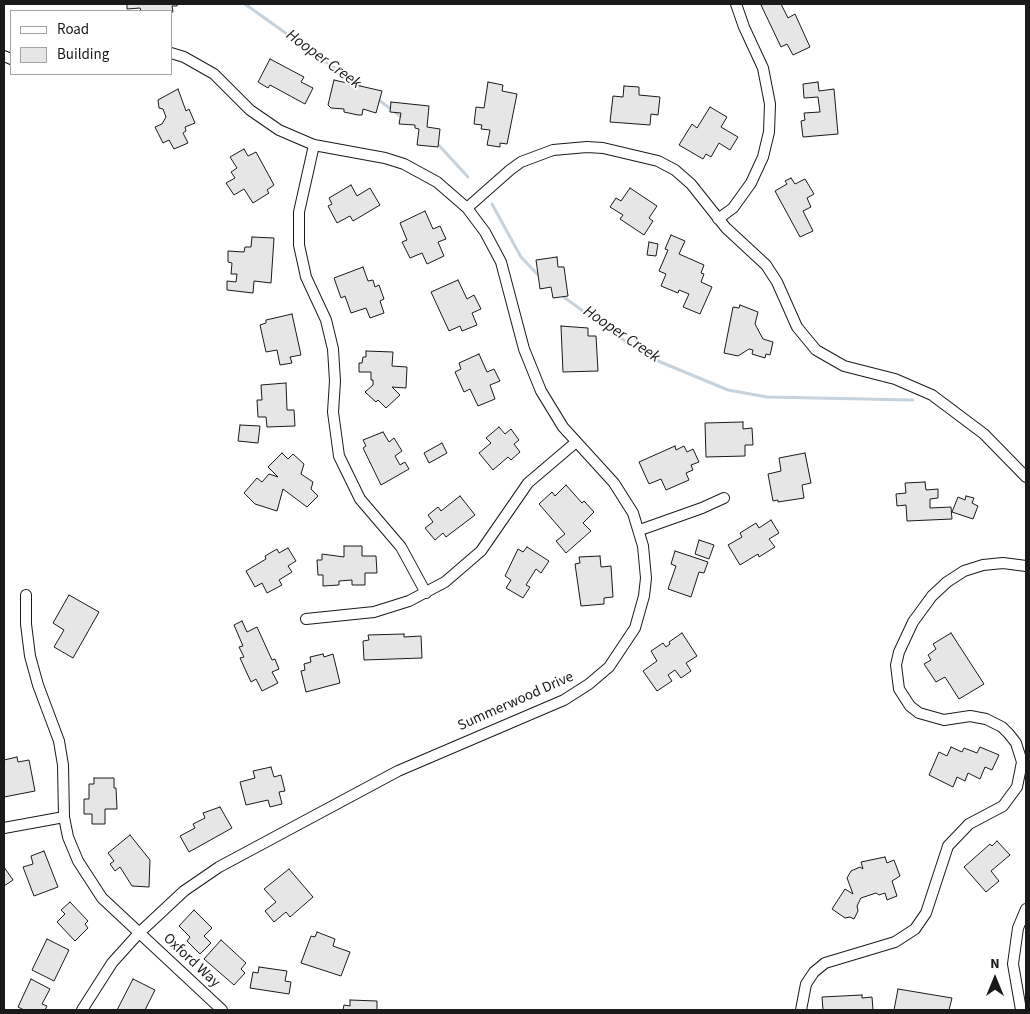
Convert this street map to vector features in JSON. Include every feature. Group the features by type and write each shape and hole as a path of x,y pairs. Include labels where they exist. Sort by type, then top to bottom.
{"street":[{"path":"718,220 733,208 750,183 763,157 769,132 770,104 763,68 744,27 736,4"},
{"name":"Summerwood Drive","path":"82,1010 112,963 139,933 184,891 238,856 398,771 564,700 590,684 619,654 635,628 646,578 640,530 618,490 575,443 552,409 532,371 524,349 501,262 485,232 467,208 437,182 404,164 385,158 314,145 279,130 250,110 214,74 184,57 172,53"},
{"path":"314,145 299,212 299,245 306,277 326,320 333,349 335,381 334,426 339,456 356,492 401,547 426,593"},
{"path":"467,208 498,179 521,162 553,150 587,147 640,156 666,165 691,184 718,220 766,265 778,282 796,327 816,350 844,366 908,384 938,398 984,434 1026,477"},
{"path":"306,619 374,612 426,593 459,571 476,556 489,541 528,483 575,443"},
{"path":"640,530 702,508 724,498"},
{"path":"801,1010 806,984 814,972 825,963 895,942 915,929 926,913 948,846 969,824 1002,806 1018,787 1022,762 1016,743 1002,727 986,719 970,716 944,720 919,713 910,706 900,690 896,665 899,652 913,622 932,596 947,582 964,571 988,564 1003,562 1026,566"},
{"name":"Oxford Way","path":"26,595 27,634 33,669 55,729 61,754 64,818 73,851 93,887 139,933 222,1010"},
{"path":"4,828 64,818"},
{"path":"1021,1010 1013,964 1018,928 1026,909"}],"building":[{"path":"127,4 177,4 177,6 172,6 173,12 172,10 127,9"},
{"path":"781,4 788,18 795,14 810,47 793,55 787,44 781,47 761,5"},
{"path":"270,59 304,77 301,82 313,88 305,104 270,85 268,88 258,82"},
{"path":"334,80 382,91 376,113 363,109 362,115 358,115 344,112 344,109 331,108 328,105"},
{"path":"488,82 503,85 502,91 517,94 507,144 500,143 500,147 487,145 490,130 481,129 482,125 474,124 476,107 484,108"},
{"path":"818,82 819,91 834,89 838,134 803,137 801,121 805,120 804,113 820,112 818,97 804,98 803,84"},
{"path":"624,86 639,87 639,95 660,97 658,115 651,114 650,125 610,122 613,96 623,97"},
{"path":"178,89 186,111 189,109 195,123 185,127 186,131 183,133 188,143 174,149 169,140 163,143 155,127 162,124 166,117 163,109 159,108 158,100"},
{"path":"391,102 429,106 427,127 440,129 438,147 417,145 419,129 415,128 415,125 399,124 401,113 390,112"},
{"path":"710,107 727,117 721,127 738,137 730,150 719,143 711,157 706,154 703,159 679,145 692,124 697,128"},
{"path":"244,149 248,156 256,152 274,185 267,190 269,193 253,203 244,189 234,195 226,183 235,178 231,172 237,168 230,157"},
{"path":"791,178 795,184 805,179 814,194 807,198 811,207 803,211 813,231 800,237 775,191 787,184 785,181"},
{"path":"351,185 357,196 370,188 380,205 353,221 350,216 337,223 328,206 332,204 329,198"},
{"path":"630,188 657,206 649,218 653,221 644,235 620,219 623,215 610,207 616,198 621,201"},
{"path":"425,211 433,229 440,226 446,239 438,242 444,256 427,264 422,253 410,258 402,242 407,240 400,223"},
{"path":"671,235 685,241 679,254 704,265 701,273 704,274 701,282 712,287 700,314 683,307 689,294 679,290 678,293 661,286 666,274 659,271 668,250 665,249"},
{"path":"252,237 274,238 271,283 254,281 253,293 227,290 227,281 236,282 237,274 231,274 232,263 228,262 228,251 244,252 245,247 251,247"},
{"path":"649,242 658,244 656,256 647,255"},
{"path":"557,257 558,267 564,267 568,296 553,298 551,287 540,289 536,260"},
{"path":"363,267 368,281 373,280 375,287 379,285 384,299 380,301 384,313 370,318 366,308 351,313 345,296 341,298 334,278"},
{"path":"458,280 467,299 474,295 481,309 472,313 477,325 462,331 460,326 449,331 431,292"},
{"path":"740,305 758,312 755,324 763,339 773,342 770,355 766,354 765,358 752,354 753,350 749,349 738,356 724,353 733,307 739,308"},
{"path":"292,314 301,355 290,357 292,363 280,365 277,350 266,352 260,325 266,323 266,320"},
{"path":"561,326 588,328 588,336 596,336 598,371 563,372"},
{"path":"366,351 393,352 392,366 407,367 406,388 392,387 400,395 386,408 378,400 376,402 365,392 373,385 371,372 359,372 359,363 362,363 363,357 366,357"},
{"path":"479,354 487,372 494,369 500,381 490,385 495,399 478,406 470,389 464,392 455,372 461,369 459,363"},
{"path":"286,383 287,410 294,410 295,426 267,427 266,417 258,417 257,400 262,400 261,385"},
{"path":"743,422 743,429 752,428 753,445 745,445 745,456 706,457 705,423"},
{"path":"240,425 260,426 258,443 238,441"},
{"path":"499,427 505,434 511,429 519,440 514,444 520,452 511,460 508,457 493,470 479,453 491,443 486,438"},
{"path":"383,432 389,442 394,438 402,451 395,456 400,465 405,462 409,469 381,485 363,448 366,446 363,440"},
{"path":"442,443 447,453 429,463 424,453"},
{"path":"675,446 676,450 684,446 687,452 693,449 699,462 691,465 693,470 686,473 689,480 666,490 661,479 649,484 639,462"},
{"path":"282,453 288,459 293,454 304,464 301,474 313,482 311,489 318,496 307,507 283,489 277,511 255,504 244,493 257,478 262,482 269,474 278,477 268,467"},
{"path":"805,453 811,483 802,485 804,498 773,501 768,474 781,471 779,458"},
{"path":"925,482 926,490 938,489 938,498 930,499 930,508 951,507 952,519 907,521 906,505 897,506 896,494 906,493 905,483"},
{"path":"566,485 582,503 584,501 594,512 583,523 591,531 566,553 556,541 565,534 539,504 552,492 555,496"},
{"path":"460,496 475,515 446,537 443,533 435,540 425,528 433,522 428,515 438,507 441,511"},
{"path":"966,496 974,498 972,503 978,506 973,519 952,512 958,497 965,500"},
{"path":"771,520 779,533 769,539 775,547 759,557 758,554 740,565 728,545 742,537 740,533 756,523 759,528"},
{"path":"699,540 714,545 709,559 695,554"},
{"path":"344,546 362,546 362,556 376,556 377,573 365,573 365,585 352,585 352,580 339,581 339,585 323,586 323,575 318,575 317,560 322,560 322,554 344,557"},
{"path":"527,547 549,561 541,573 536,569 526,585 530,587 523,598 506,588 511,580 505,576 518,549 523,552"},
{"path":"288,548 296,561 288,566 292,572 279,580 282,585 267,593 262,583 255,587 246,571 266,559 265,556 277,549 279,553"},
{"path":"675,551 708,562 704,573 699,572 691,597 668,589 676,566 671,564"},
{"path":"600,556 601,567 611,566 613,597 604,598 604,604 581,606 575,564 580,563 579,557"},
{"path":"69,595 99,612 73,658 54,647 64,630 53,623"},
{"path":"242,621 247,632 257,627 272,660 275,659 279,669 272,672 278,683 262,691 256,679 251,682 240,658 244,657 239,647 243,646 234,625"},
{"path":"682,633 697,656 686,663 691,671 681,678 675,670 668,675 672,681 657,691 643,671 657,661 651,651 663,643 666,647 670,644 669,642"},
{"path":"951,633 984,684 959,699 945,677 936,682 924,664 931,660 928,655 936,649 933,644"},
{"path":"404,634 404,637 421,636 422,658 364,660 363,641 369,640 368,635"},
{"path":"323,654 324,657 333,654 340,683 306,692 301,671 305,670 304,664 311,662 310,657"},
{"path":"951,747 962,752 964,748 977,753 980,747 999,755 992,770 985,767 980,779 968,773 965,781 957,777 953,787 929,775 939,752 947,756"},
{"path":"17,757 18,762 29,760 35,791 4,797 4,760"},
{"path":"271,767 274,777 281,775 285,791 279,792 282,804 270,807 268,800 246,805 240,782 255,778 253,771"},
{"path":"94,778 114,778 117,809 105,809 105,824 92,824 92,814 84,814 84,799 89,799 89,784 94,784"},
{"path":"220,807 232,828 189,852 180,836 195,828 193,824 205,818 203,813"},
{"path":"130,835 150,860 149,887 132,886 120,867 115,871 110,864 114,861 108,853"},
{"path":"997,841 1010,855 991,871 999,881 986,892 964,867 990,844 992,846"},
{"path":"44,851 58,887 34,896 23,867 33,864 31,856"},
{"path":"885,857 887,863 894,860 900,876 892,881 897,896 887,900 885,893 879,895 876,893 861,898 854,919 850,917 845,918 832,909 845,889 853,894 847,878 851,871 860,867 863,869 861,862"},
{"path":"4,867 13,880 4,886"},
{"path":"289,869 313,897 290,917 286,912 274,922 265,911 276,902 264,889"},
{"path":"70,902 88,921 85,924 88,928 75,941 57,922 65,914 61,910"},
{"path":"194,910 212,928 204,936 211,943 200,954 187,941 190,937 179,926"},
{"path":"317,932 335,939 333,946 350,952 341,976 301,963 311,936 315,937"},
{"path":"47,939 69,950 54,981 32,970"},
{"path":"221,940 246,963 241,969 245,973 234,985 204,959"},
{"path":"259,967 287,971 285,981 291,982 289,994 250,988 253,972 258,973"},
{"path":"31,979 50,989 42,1004 47,1006 45,1010 24,1010 18,1007"},
{"path":"133,979 155,990 145,1010 117,1010"},
{"path":"898,989 952,998 949,1010 894,1010"},
{"path":"862,995 862,998 872,997 873,1010 823,1010 822,997"},
{"path":"350,1000 377,1001 377,1010 343,1010 344,1005 350,1006"}],"waterway":[{"name":"Hooper Creek","path":"245,4 361,87"},
{"name":"Hooper Creek","path":"376,98 403,118"},
{"name":"Hooper Creek","path":"435,141 468,177"},
{"name":"Hooper Creek","path":"492,204 521,257 541,278"},
{"name":"Hooper Creek","path":"561,295 617,336 658,361 728,390 767,397 913,400"}]}
